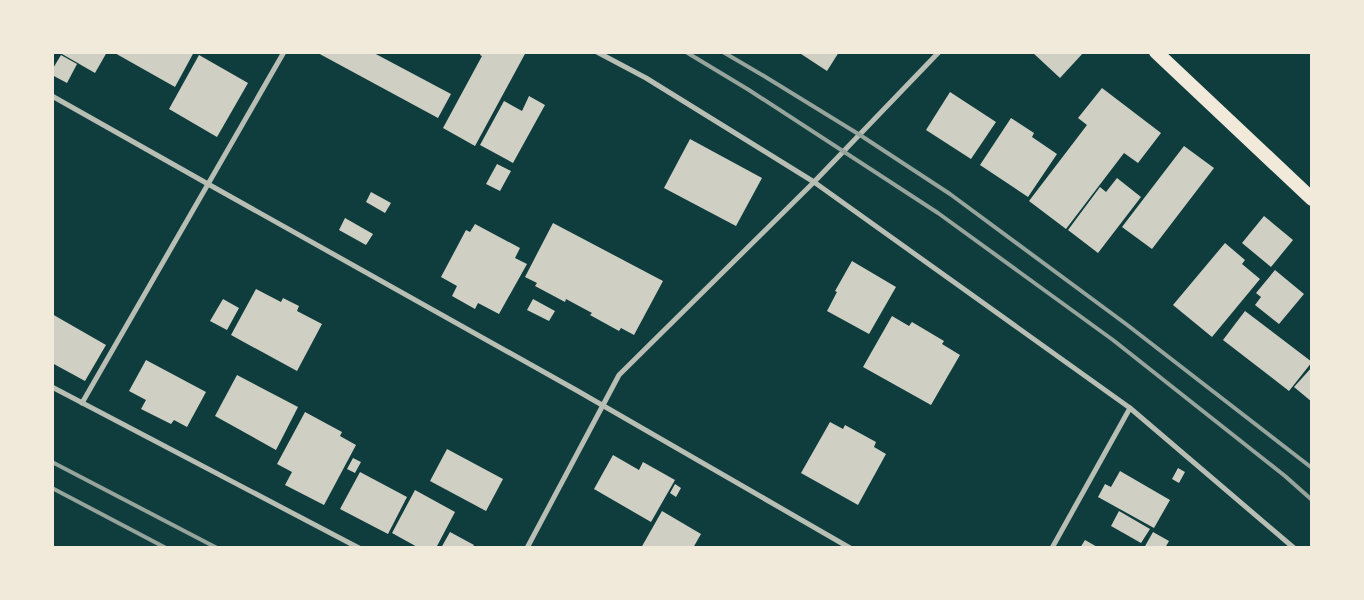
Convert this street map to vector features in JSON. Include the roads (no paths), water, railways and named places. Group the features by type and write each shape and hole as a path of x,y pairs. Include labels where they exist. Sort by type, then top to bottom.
{"highway":[{"path":"1156,52 1311,197"}],"street":[{"path":"82,403 284,52"},
{"path":"597,52 646,78 814,182 1130,408 1294,548"},
{"path":"527,548 620,375 814,182 939,53"},
{"path":"52,96 603,405 850,548"},
{"path":"52,387 359,548"},
{"path":"1052,548 1130,408"}],"railway":[{"path":"686,52 749,90 938,213 1113,340 1285,476 1312,500"},
{"path":"723,52 860,135 950,194 1126,324 1312,468"},
{"path":"52,462 217,548"},
{"path":"52,488 166,548"}]}
